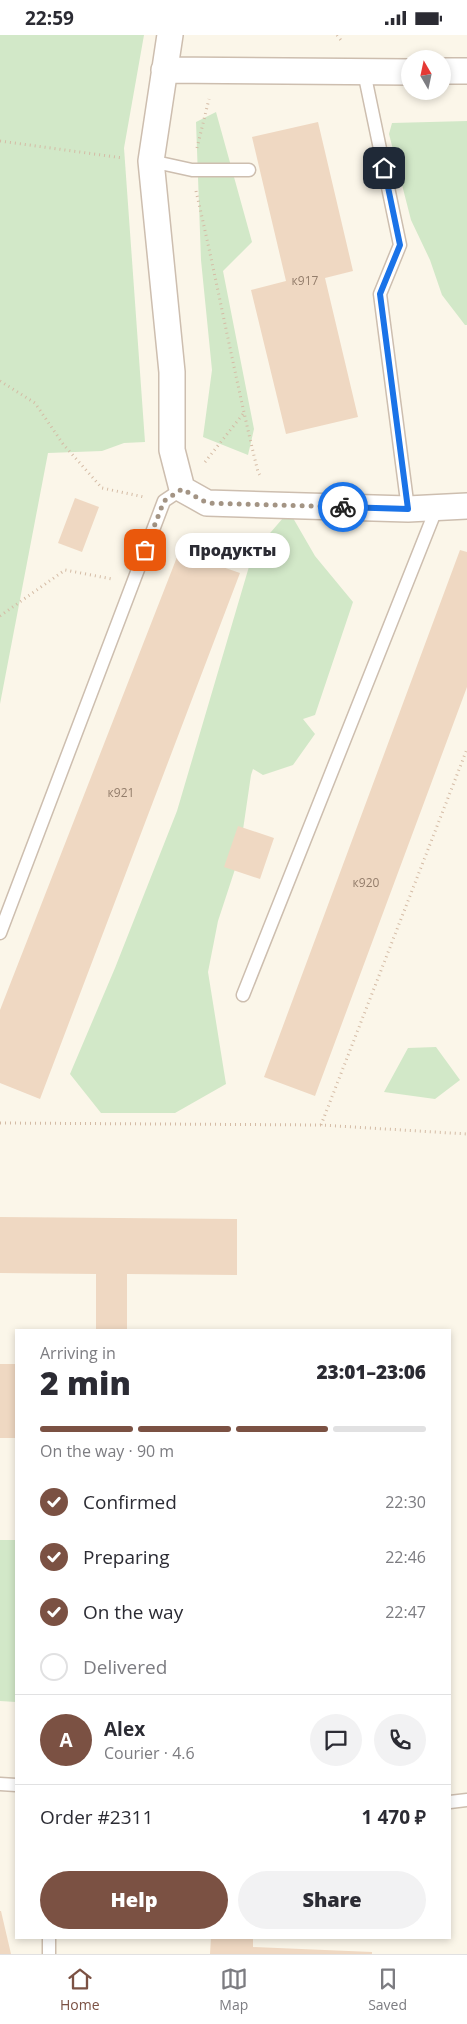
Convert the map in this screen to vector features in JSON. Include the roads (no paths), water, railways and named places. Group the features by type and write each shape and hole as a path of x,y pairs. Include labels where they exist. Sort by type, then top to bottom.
{"street":[{"path":"170,35 152,161 172,372 173,495 207,503 408,509 467,505"},
{"path":"164,70 401,71"},
{"path":"451,71 467,71"}],"lane":[{"path":"364,72 400,245 380,294 408,509"},
{"path":"152,161 192,170 249,169"},
{"path":"0,933 132,583 173,495"},
{"path":"243,995 437,507"},
{"path":"0,1784 15,1785"},
{"path":"451,1802 467,1799"},
{"path":"48,1939 49,1954"}],"place":[{"name":"Продукты","path":"145,550"}]}
